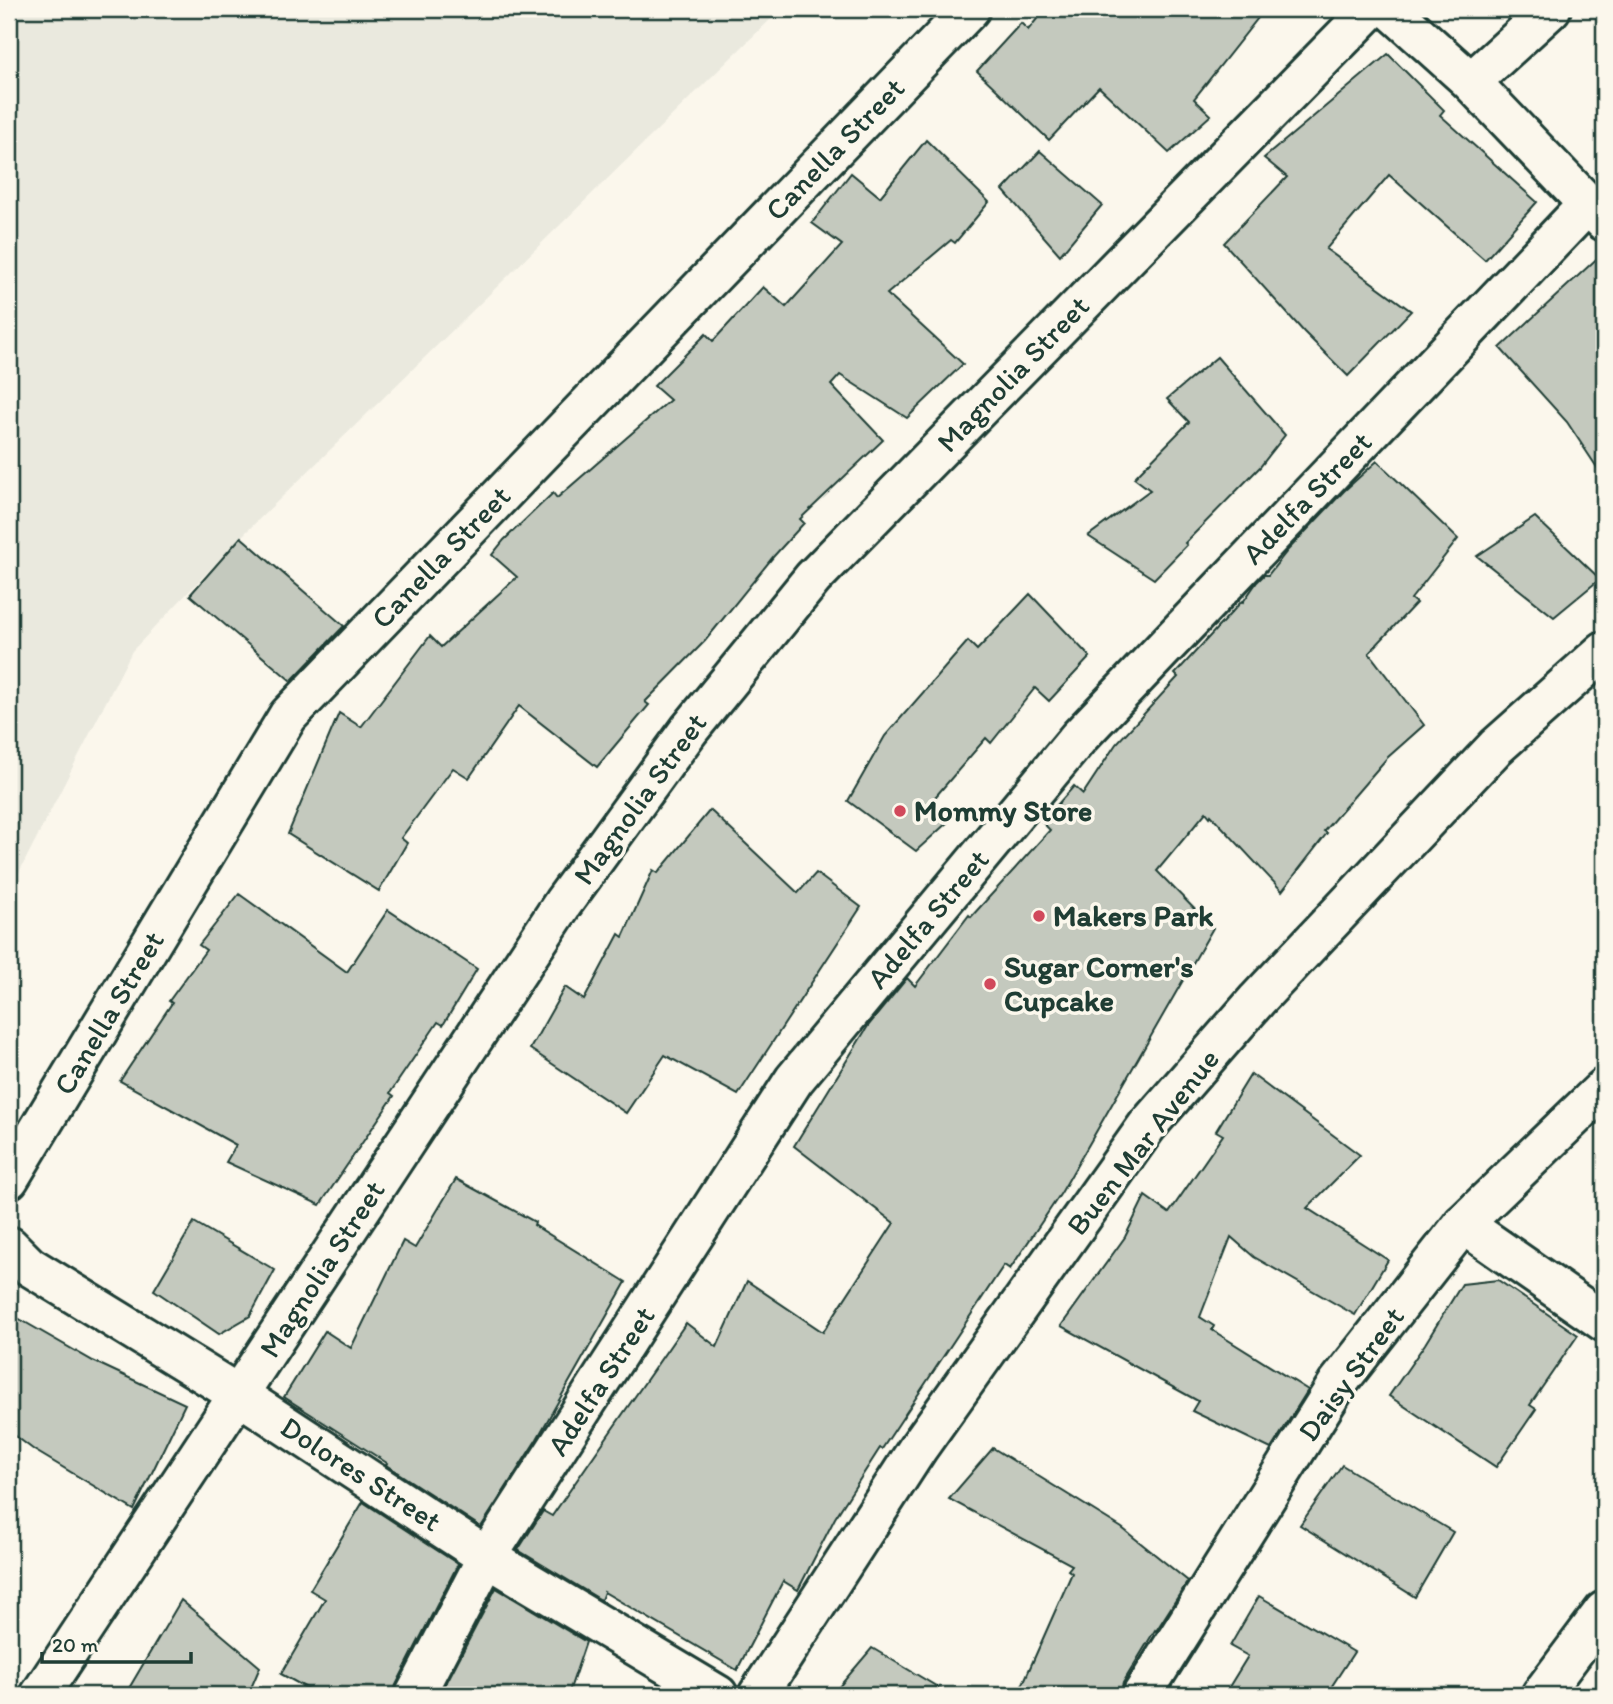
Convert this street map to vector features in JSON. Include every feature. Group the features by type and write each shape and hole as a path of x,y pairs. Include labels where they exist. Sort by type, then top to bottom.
{"street":[{"name":"Canella Street","path":"9,1179 288,716 970,9"},
{"name":"Magnolia Street","path":"40,1695 563,903 689,730 813,578 1371,9"},
{"path":"1390,9 1471,82 1596,212"},
{"path":"1471,82 1551,9"},
{"name":"Adelfa Street","path":"415,1695 487,1557 794,1080 1079,737 1596,212"},
{"name":"Buen Mar Avenue","path":"758,1695 918,1448 1147,1126 1257,1000 1496,747 1604,651"},
{"name":"Daisy Street","path":"1142,1695 1338,1383 1463,1224 1604,1088"},
{"path":"1463,1224 1604,1322"},
{"name":"Dolores Street","path":"9,1247 29,1266 239,1395 487,1557 718,1695"},
{"path":"1541,1695 1604,1611"}],"shaded area":[{"path":"9,9 781,9 241,537 132,651 9,892"}],"building":[{"path":"1045,9 1265,9 1194,99 1211,115 1169,153 1099,87 1049,140 977,71 1021,23 1028,30"},
{"path":"1388,54 1444,110 1440,115 1537,202 1485,260 1389,175 1326,249 1411,311 1348,376 1304,332 1224,243 1287,177 1264,158"},
{"path":"926,140 989,202 955,243 951,240 887,294 963,364 907,418 840,375 831,385 883,440 800,519 804,523 705,641 645,702 649,705 597,767 519,706 469,778 453,768 401,838 407,843 379,891 288,834 339,713 361,727 430,636 441,647 517,577 492,555 553,493 557,498 670,400 654,386 706,334 713,341 763,287 786,307 842,245 812,223 851,173 880,197"},
{"path":"1040,151 1102,205 1060,255 1003,190"},
{"path":"1604,252 1604,478 1567,422 1500,348"},
{"path":"1217,357 1285,435 1260,467 1185,543 1187,545 1154,579 1088,536 1150,490 1134,478 1189,422 1167,399"},
{"path":"1377,461 1458,539 1411,599 1416,603 1369,653 1424,725 1387,758 1324,831 1327,833 1282,891 1206,812 1157,871 1213,928 1061,1193 1010,1269 1004,1265 882,1449 880,1448 835,1518 798,1590 783,1581 737,1670 604,1592 601,1600 518,1550 543,1511 552,1516 686,1323 717,1347 747,1281 823,1332 894,1223 794,1146 868,1026 907,978 915,986 969,915 971,917 1050,830 1042,822 1074,786 1083,794 1116,744 1178,677 1175,674 1243,602 1257,582 1264,575 1268,575 1344,491"},
{"path":"1535,517 1600,579 1554,617 1477,556"},
{"path":"241,537 344,626 291,681 190,595"},
{"path":"1030,594 1090,657 1049,701 1035,688 991,743 986,738 930,803 949,821 916,851 848,801 885,736 968,641 977,650"},
{"path":"710,810 798,893 816,873 861,907 738,1095 665,1055 626,1113 530,1049 565,987 584,1000 619,934 623,937 653,870 658,873"},
{"path":"239,894 347,972 388,910 477,969 443,1025 438,1022 390,1093 394,1096 320,1205 226,1162 236,1145 120,1081 172,1003 169,1001 206,950 199,945"},
{"path":"1251,1074 1360,1155 1307,1208 1388,1260 1355,1315 1254,1257 1231,1237 1200,1317 1214,1326 1212,1330 1308,1390 1271,1449 1192,1411 1198,1401 1061,1326 1125,1237 1145,1196 1169,1213 1223,1135 1216,1131"},
{"path":"456,1179 535,1222 534,1225 626,1282 537,1439 481,1527 284,1397 325,1331 351,1348 403,1241 415,1248"},
{"path":"194,1222 275,1270 250,1316 219,1334 154,1290"},
{"path":"1498,1280 1578,1335 1530,1405 1536,1409 1496,1467 1389,1396 1462,1284"},
{"path":"9,1313 93,1361 185,1404 134,1510 34,1450 9,1431"},
{"path":"993,1448 1122,1528 1188,1581 1123,1683 1120,1695 1018,1695 1072,1573 1068,1570 1072,1565 949,1499"},
{"path":"1342,1465 1453,1532 1415,1597 1300,1525"},
{"path":"363,1502 458,1564 393,1695 319,1695 281,1674 325,1599 310,1590"},
{"path":"496,1588 586,1642 568,1695 440,1695"},
{"path":"1259,1596 1354,1652 1326,1695 1224,1695 1248,1656 1230,1646"},
{"path":"181,1600 260,1667 248,1695 125,1695"},
{"path":"872,1648 951,1695 832,1695"}],"place":[{"name":"Mommy Store","path":"900,811"},
{"name":"Makers Park","path":"1039,916"},
{"name":"Sugar Corner's Cupcake","path":"990,984"}]}
